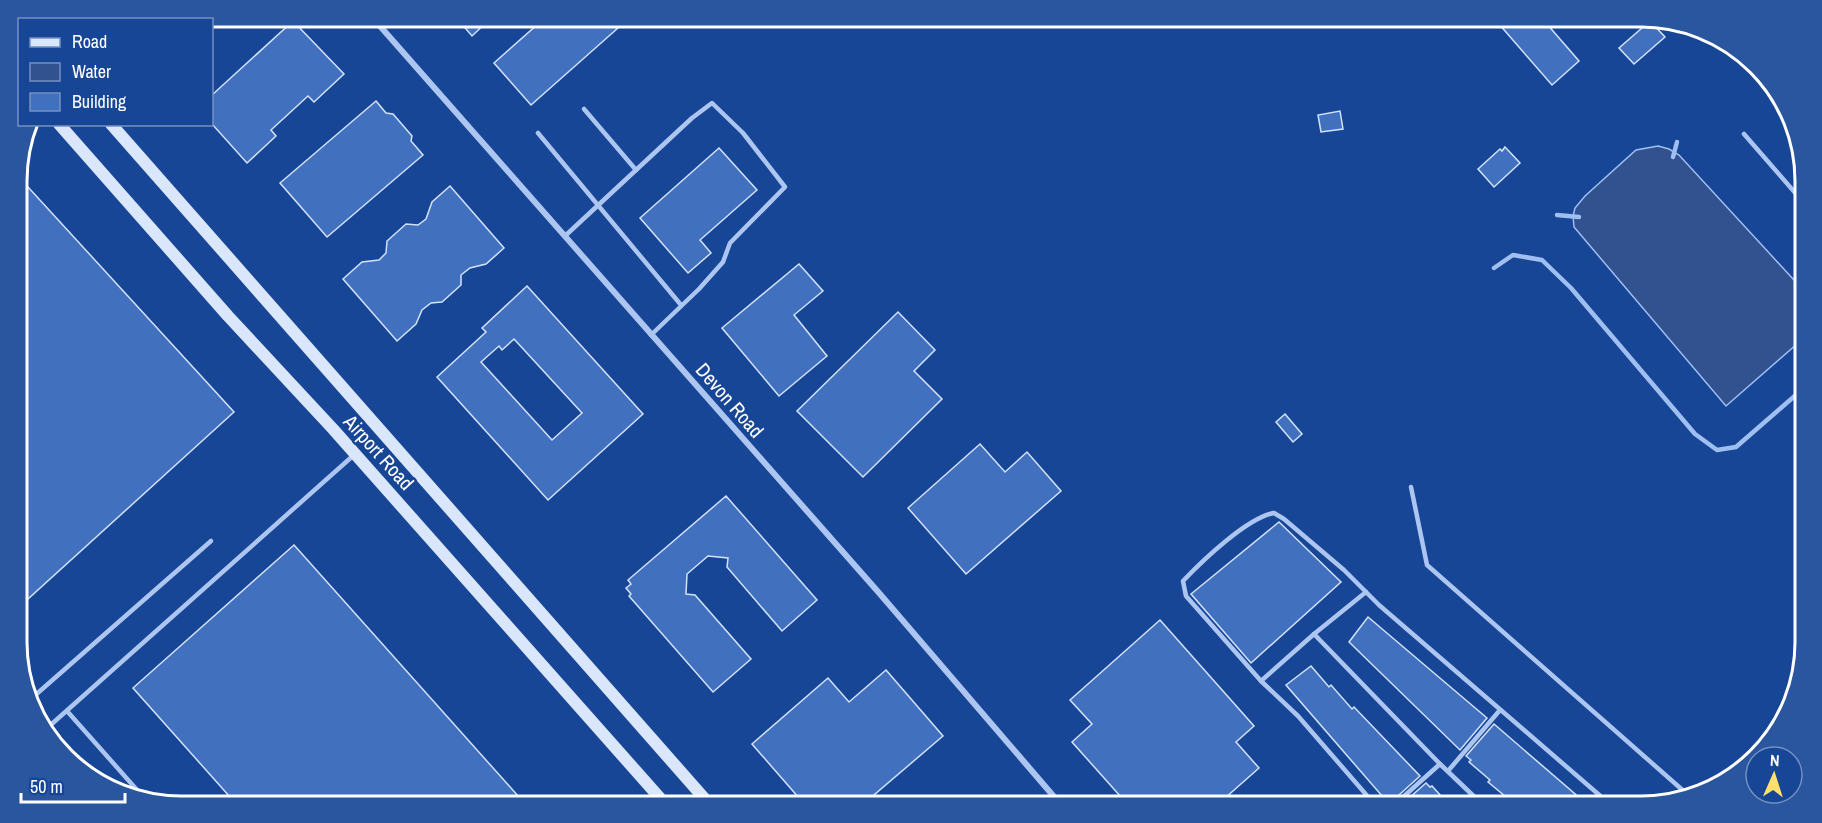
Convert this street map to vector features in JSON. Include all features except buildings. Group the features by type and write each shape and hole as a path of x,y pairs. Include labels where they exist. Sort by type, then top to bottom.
{"main road":[{"name":"Airport Road","path":"61,126 658,796"},
{"name":"Airport Road","path":"113,126 702,796"}],"street":[{"name":"Devon Road","path":"382,27 880,594 1053,796"}],"lane":[{"path":"565,236 692,118 712,103 743,133 785,187 730,243 723,262 651,335"},
{"path":"584,109 636,170"},
{"path":"538,133 681,305"},
{"path":"1744,134 1795,193"},
{"path":"51,724 355,454"},
{"path":"1411,487 1427,565 1683,790"},
{"path":"1367,796 1298,716 1261,681 1186,596 1183,581 1190,573 1231,537 1263,515 1274,513 1284,519 1600,796"},
{"path":"36,694 211,541"},
{"path":"1261,681 1365,592"},
{"path":"1314,634 1474,796"},
{"path":"1448,771 1500,710"},
{"path":"67,711 136,789"},
{"path":"1404,796 1440,764"}],"water":[{"path":"1658,146 1679,155 1795,281 1795,346 1726,406 1574,227 1575,208 1585,196 1636,150"}],"waterway":[{"path":"1673,157 1677,142"},
{"path":"1557,215 1579,217"},
{"path":"1494,268 1513,255 1542,260 1571,288 1695,434 1717,450 1736,447 1795,396"}]}
